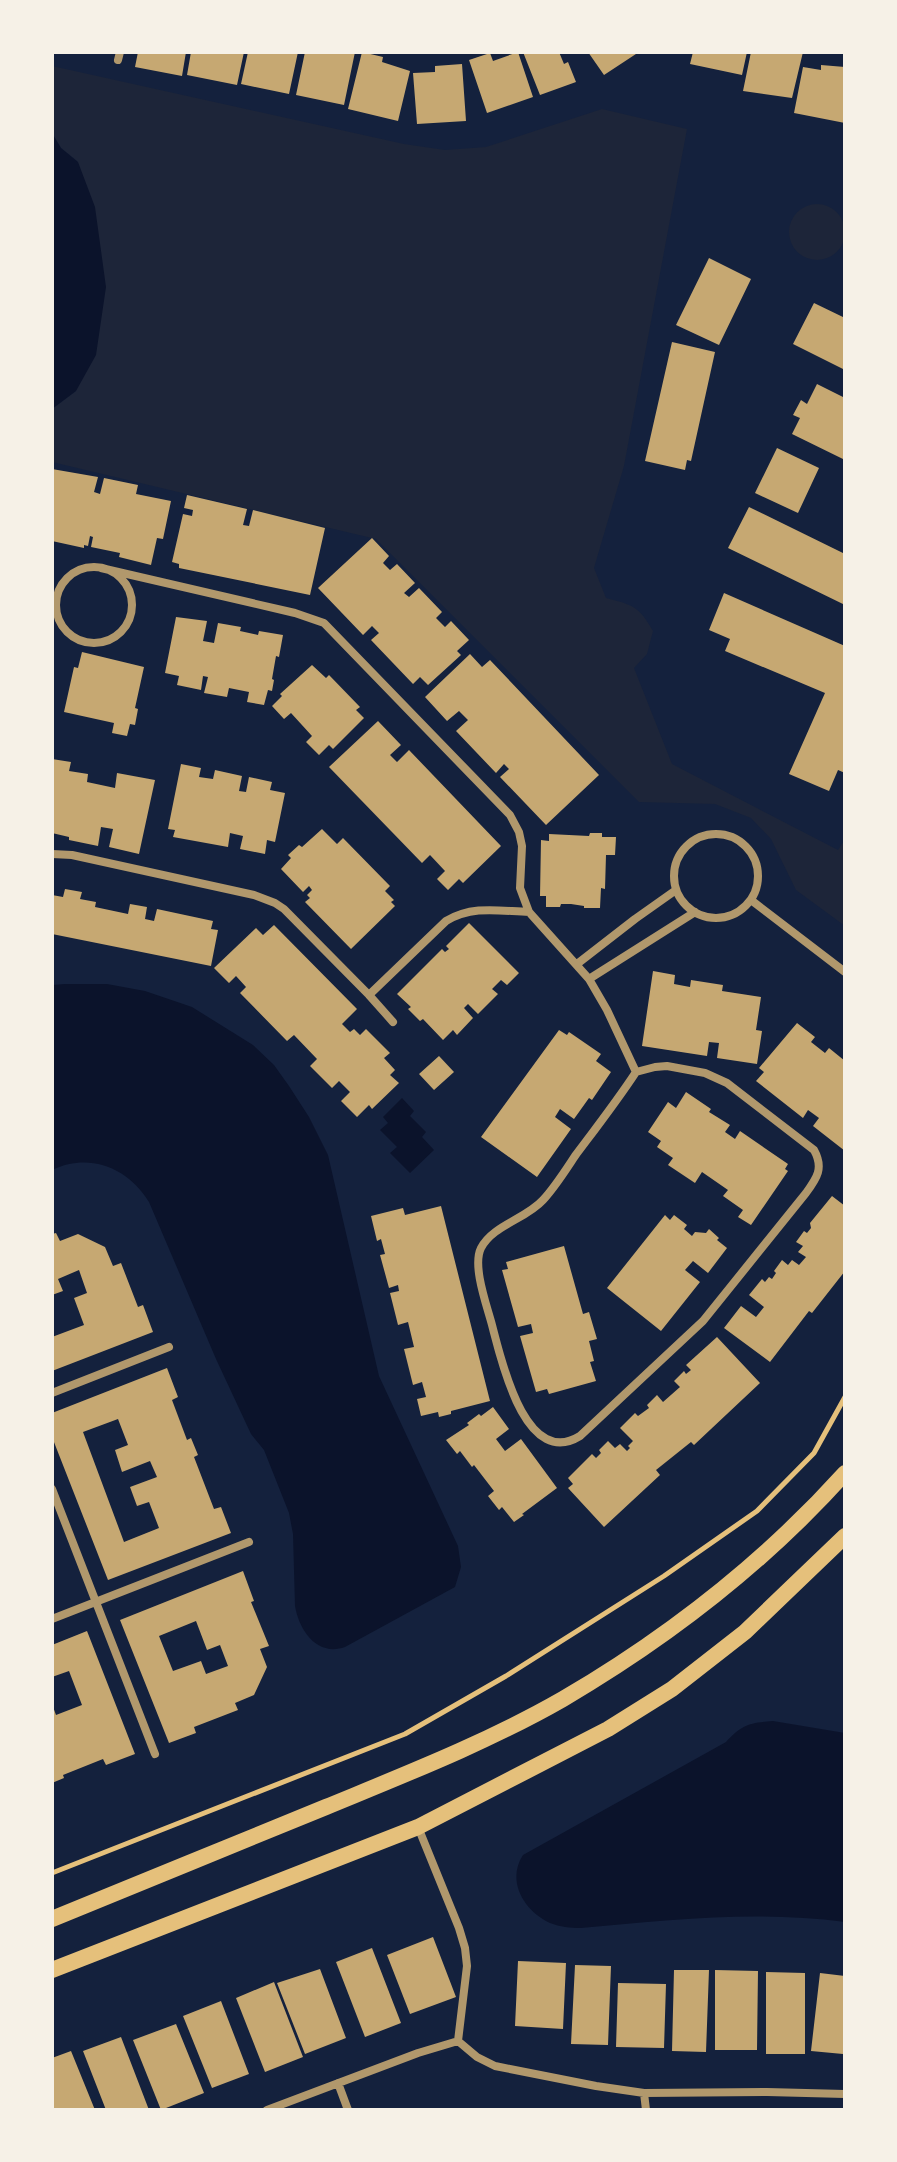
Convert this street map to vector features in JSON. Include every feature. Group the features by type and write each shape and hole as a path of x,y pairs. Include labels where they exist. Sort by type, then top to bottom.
{"main road":[{"path":"52,1919 420,1769 562,1699 692,1613 796,1525 845,1473"},
{"path":"52,1970 418,1827 608,1729 672,1689 745,1632 845,1536"}],"street":[{"path":"101,568 112,571 128,588 132,602 131,615 116,636 105,642 78,640 67,633 59,622 56,598 67,578 89,567 101,568 295,613 324,623 510,815 522,846 520,888 529,912 589,979 636,1072"},
{"path":"715,833 729,835 741,842 751,851 757,864 759,878 751,900 737,912 724,917 710,918 695,912 685,905 673,879 680,853 689,842 715,833"},
{"path":"52,854 72,855 254,895 275,903 393,1022"},
{"path":"577,964 676,890"},
{"path":"751,900 845,972"},
{"path":"369,995 446,921 458,914 471,911 529,912"},
{"path":"589,979 695,912"},
{"path":"667,1066 705,1073 727,1083 814,1150 820,1169 806,1193 703,1321 580,1436 565,1441 549,1440 542,1437 525,1417 509,1385 479,1274 479,1253 488,1239 542,1202 636,1072 667,1066"},
{"path":"52,1393 169,1347"},
{"path":"52,1489 155,1754"},
{"path":"52,1619 249,1542"},
{"path":"418,1827 465,1948 467,1966 458,2041"},
{"path":"267,2110 458,2041"},
{"path":"458,2041 477,2057 495,2066 644,2093 845,2094"},
{"path":"338,2083 348,2110"},
{"path":"644,2093 646,2110"}],"path":[{"path":"52,1873 405,1734 506,1676 664,1576 757,1511 814,1453 845,1397"}],"shaded area":[{"path":"52,66 404,144 445,150 486,147 602,109 687,129 624,466 594,568 606,598 634,608 644,616 653,631 647,654 634,668 672,764 838,850 845,839 845,926 796,890 771,839 751,818 715,804 639,802 376,539 52,462 52,409 76,391 78,162 61,148 52,133"},
{"path":"52,133 61,148 78,162 95,207 106,287 96,355 76,391 52,409"},
{"path":"817,204 837,212 845,232 837,252 817,260 797,252 789,232 797,212"},
{"path":"107,984 145,991 192,1007 253,1045 274,1065 289,1086 328,1155 379,1376 458,1546 461,1567 455,1587 345,1647 335,1649 318,1645 305,1632 297,1615 289,1513 264,1450 251,1434 216,1359 149,1202 130,1180 107,1166 80,1163 52,1170 52,985"},
{"path":"402,1098 414,1111 410,1116 426,1132 422,1137 434,1150 410,1173 390,1153 397,1147 380,1130 388,1123 383,1117"},
{"path":"773,1721 845,1733 845,1922 746,1917 573,1928 550,1923 532,1911 517,1885 518,1865 523,1855 726,1742 742,1728"}],"building":[{"path":"138,52 186,52 182,76 135,67"},
{"path":"191,52 244,52 237,85 187,75"},
{"path":"248,52 298,52 289,94 241,84"},
{"path":"305,52 355,52 344,105 296,95"},
{"path":"362,52 383,57 382,62 410,71 398,121 348,109"},
{"path":"518,52 533,97 487,113 469,60 490,53 493,61"},
{"path":"523,52 559,52 564,64 568,62 576,82 540,95"},
{"path":"588,52 639,52 604,75"},
{"path":"693,52 747,52 742,75 690,64"},
{"path":"751,52 803,52 792,98 743,91"},
{"path":"462,64 466,121 417,124 413,73 435,72 435,66"},
{"path":"821,65 845,67 845,123 794,113 803,67 821,70"},
{"path":"709,258 751,279 719,345 676,325"},
{"path":"814,303 845,318 845,370 793,344"},
{"path":"672,342 715,352 691,461 687,460 685,470 645,461"},
{"path":"817,384 845,398 845,460 792,434 800,418 793,415 801,400 807,404"},
{"path":"777,448 819,468 798,513 755,493"},
{"path":"52,469 98,477 94,492 100,494 104,478 138,485 136,494 171,501 163,539 157,538 151,565 119,557 120,553 91,547 93,537 90,536 88,546 84,545 84,548 52,541"},
{"path":"187,495 247,509 243,525 249,526 253,510 325,528 310,595 179,568 179,564 172,562 183,514 192,516 193,510 184,508"},
{"path":"749,507 845,554 845,605 728,548"},
{"path":"372,538 389,556 383,563 390,570 397,564 415,583 404,593 409,597 419,588 442,612 436,618 445,627 451,621 469,640 457,651 461,655 428,685 420,677 413,684 371,640 379,633 372,626 363,635 318,588"},
{"path":"724,593 845,646 845,773 838,770 829,791 789,774 825,693 725,651 730,639 709,630"},
{"path":"176,617 207,621 203,641 214,643 218,623 241,627 240,631 258,635 259,631 283,635 279,657 276,656 272,691 268,690 264,705 247,702 249,692 229,688 227,697 204,693 208,677 203,676 201,690 177,685 179,676 165,673"},
{"path":"82,652 144,667 135,708 138,709 135,725 130,724 127,736 112,733 114,723 64,712 74,667 78,668"},
{"path":"470,654 482,667 490,660 599,775 546,825 500,777 509,769 504,764 496,773 456,731 468,720 459,711 447,721 425,697"},
{"path":"312,665 326,678 329,675 360,707 356,710 364,718 333,749 329,745 319,755 306,742 312,736 291,713 284,719 272,706 282,696 280,694"},
{"path":"378,721 401,745 390,755 397,762 409,750 501,846 463,883 459,879 448,890 437,879 445,871 430,855 422,863 329,767"},
{"path":"52,759 71,762 69,771 88,774 87,782 115,788 117,773 155,780 139,854 109,847 113,829 101,827 98,846 52,833"},
{"path":"181,764 201,768 199,777 213,779 215,770 242,776 239,791 246,792 249,777 272,782 270,790 285,793 275,842 267,840 265,854 240,849 243,836 230,833 228,847 173,837 175,830 168,829"},
{"path":"322,829 337,844 343,838 390,886 385,891 394,900 391,902 395,906 351,949 305,902 312,890 309,886 303,892 281,869 291,858 288,855"},
{"path":"590,833 616,837 615,855 606,855 605,889 601,888 600,908 571,904 546,907 546,896 540,896 541,840 549,841 549,834 589,836"},
{"path":"65,889 82,892 80,899 96,902 95,907 128,914 130,904 147,907 145,919 154,921 157,909 213,921 211,929 218,930 211,966 52,934 52,895 63,897"},
{"path":"469,923 519,973 507,985 501,980 492,989 498,994 478,1014 468,1004 464,1008 473,1018 457,1035 453,1030 443,1040 423,1019 420,1021 408,1009 411,1007 397,994 442,949 445,952 449,949 446,946"},
{"path":"274,925 357,1009 342,1024 350,1032 354,1029 360,1035 366,1029 390,1053 384,1058 395,1070 390,1075 399,1083 372,1109 369,1105 357,1117 341,1101 350,1092 339,1081 332,1088 310,1066 317,1059 294,1035 287,1041 240,993 246,987 236,976 229,983 214,968 256,928 263,935"},
{"path":"653,971 675,975 674,984 690,987 691,980 723,985 722,991 761,997 756,1030 762,1031 757,1064 717,1058 719,1043 709,1042 707,1056 642,1046"},
{"path":"797,1023 815,1037 811,1042 825,1053 829,1048 845,1061 845,1151 813,1126 819,1118 808,1110 803,1118 756,1081 764,1072 759,1068"},
{"path":"559,1030 567,1035 569,1032 601,1054 596,1061 611,1072 574,1119 560,1109 555,1117 571,1129 537,1177 481,1137"},
{"path":"439,1056 454,1072 434,1090 419,1074"},
{"path":"686,1092 730,1125 725,1132 735,1139 740,1131 788,1164 785,1169 788,1171 751,1225 738,1217 743,1210 723,1196 728,1190 702,1172 695,1183 668,1165 673,1158 657,1147 661,1141 648,1132 668,1102 676,1108"},
{"path":"832,1196 845,1206 845,1271 770,1362 724,1328 741,1306 756,1317 764,1307 749,1295 762,1279 765,1282 769,1277 772,1279 782,1260 788,1265 792,1260 799,1265 806,1257 798,1252 803,1246 796,1242 804,1231 807,1233 811,1228 810,1223"},
{"path":"441,1206 490,1401 439,1417 438,1412 421,1416 417,1399 426,1397 422,1382 413,1385 404,1349 414,1347 408,1322 398,1325 390,1293 399,1291 398,1285 389,1288 380,1255 385,1254 381,1239 377,1241 371,1216 403,1208 405,1215"},
{"path":"665,1215 670,1220 674,1215 687,1225 684,1229 692,1236 695,1232 706,1233 709,1229 727,1248 708,1273 693,1261 685,1270 700,1282 661,1331 607,1288"},
{"path":"56,1233 60,1241 78,1234 105,1247 113,1266 121,1263 138,1307 143,1305 153,1332 52,1371 52,1337 84,1325 74,1298 87,1293 79,1270 58,1279 63,1291 52,1295 52,1234"},
{"path":"564,1246 583,1314 589,1312 597,1339 589,1341 594,1361 590,1362 596,1381 549,1394 547,1389 536,1392 520,1336 533,1333 531,1324 518,1327 502,1270 508,1269 506,1262"},
{"path":"717,1337 760,1383 694,1445 691,1442 656,1470 660,1475 604,1527 568,1488 573,1484 568,1478 592,1454 596,1458 608,1441 615,1448 620,1444 627,1451 633,1441 620,1428 635,1413 638,1416 649,1408 647,1405 657,1395 663,1402 680,1387 674,1381 684,1371 686,1374 691,1370 686,1365"},
{"path":"167,1368 178,1397 172,1400 187,1440 191,1438 198,1455 194,1457 214,1509 221,1507 231,1533 108,1580 52,1437 52,1413","holes":["118,1419 128,1445 115,1450 122,1472 150,1461 157,1477 130,1487 137,1506 149,1502 159,1528 124,1542 83,1432"]},
{"path":"493,1407 509,1429 496,1439 505,1451 521,1439 557,1488 514,1522 488,1496 494,1491 474,1465 472,1467 460,1451 457,1454 446,1440"},
{"path":"243,1571 254,1601 251,1602 269,1646 260,1649 267,1667 254,1695 235,1703 238,1710 194,1727 196,1733 169,1743 120,1620","holes":["196,1621 207,1650 220,1645 228,1666 206,1674 201,1661 173,1671 159,1636"]},
{"path":"87,1631 135,1754 106,1765 103,1759 63,1775 64,1778 52,1783 52,1704 56,1715 82,1705 69,1671 52,1677 52,1645"},
{"path":"433,1937 456,1997 410,2014 387,1955"},
{"path":"372,1948 401,2023 365,2037 336,1962"},
{"path":"518,1961 566,1963 563,2029 515,2026"},
{"path":"575,1965 611,1966 608,2045 571,2044"},
{"path":"320,1969 346,2038 305,2054 277,1983"},
{"path":"674,1970 709,1970 706,2052 672,2051"},
{"path":"715,1970 758,1971 757,2050 715,2050"},
{"path":"766,1972 805,1973 805,2054 766,2054"},
{"path":"820,1973 845,1976 843,2054 811,2051"},
{"path":"274,1982 303,2057 265,2072 236,1998"},
{"path":"618,1983 666,1984 664,2048 616,2047"},
{"path":"221,2001 249,2074 212,2088 183,2016"},
{"path":"176,2024 204,2093 161,2110 133,2040"},
{"path":"121,2037 149,2110 106,2110 83,2051"},
{"path":"71,2051 95,2110 52,2110 52,2058"}]}
